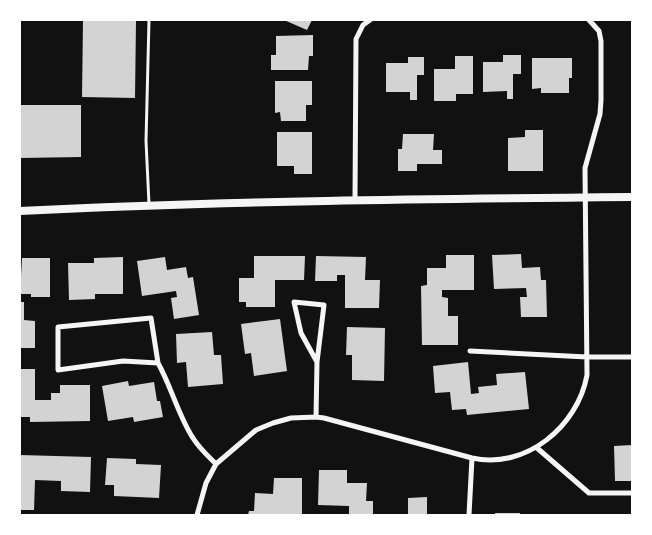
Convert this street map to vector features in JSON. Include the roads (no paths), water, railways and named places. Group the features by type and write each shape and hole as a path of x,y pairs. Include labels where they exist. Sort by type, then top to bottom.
{"street":[{"path":"355,199 356,39 363,25 370,20"},
{"path":"197,515 206,483 216,464 256,430 272,423 292,418 316,417 335,420 472,458 487,460 503,459 537,448 553,435 578,404 584,390 587,357 585,168 600,114 601,100 601,41 598,32 589,20"},
{"path":"20,210 149,204 355,199 632,197"},
{"path":"316,362 301,333 294,302 324,305 316,362 316,417"},
{"path":"158,362 123,361 58,370 58,328 151,318 158,362 192,436 216,464"},
{"path":"470,351 587,357 632,357"},
{"path":"537,448 589,492 632,493"},
{"path":"469,515 472,458"}],"lane":[{"path":"149,20 146,140 149,204"}]}
